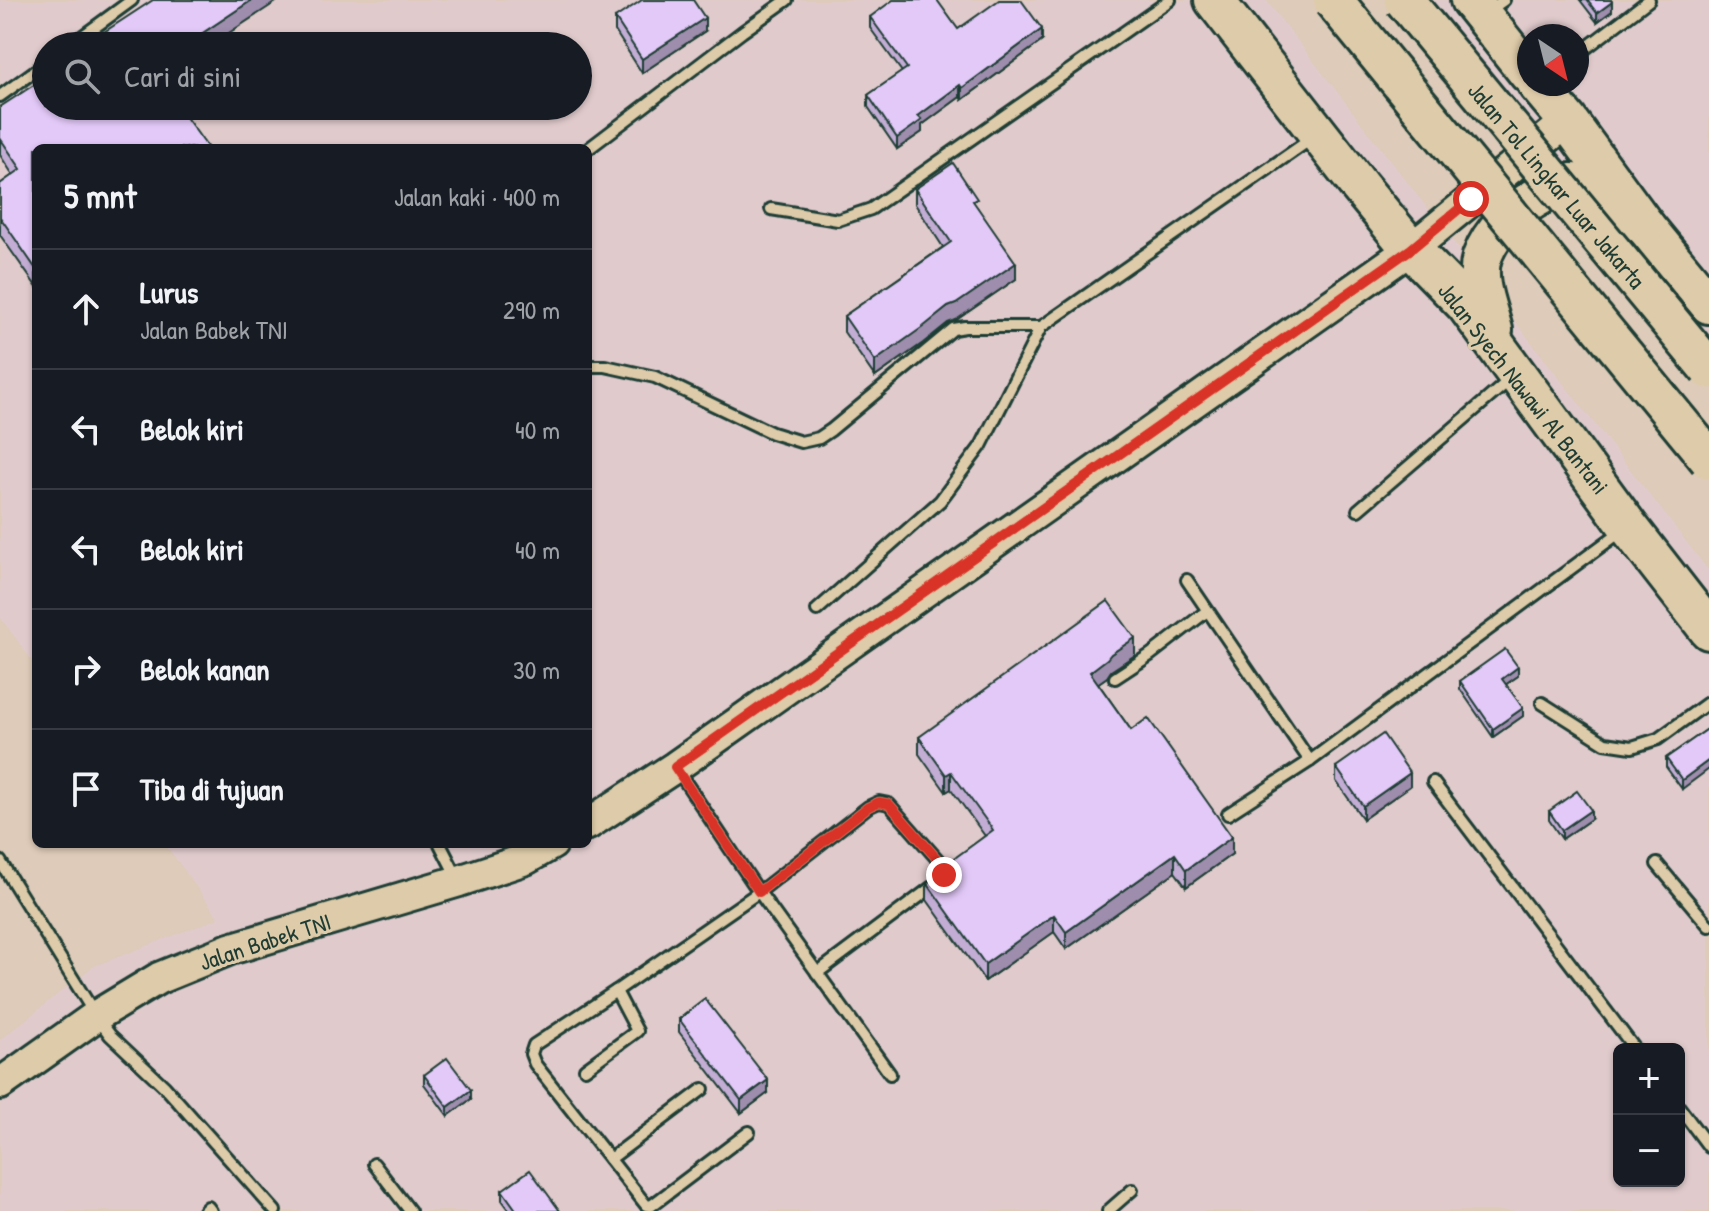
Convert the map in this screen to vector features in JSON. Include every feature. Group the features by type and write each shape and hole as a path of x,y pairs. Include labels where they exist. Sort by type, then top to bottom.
{"highway":[{"name":"Jalan Syech Nawawi Al Bantani","path":"1214,0 1411,249 1466,305 1628,526 1709,630"},
{"path":"1333,0 1709,459"},
{"name":"Jalan Tol Lingkar Luar Jakarta","path":"1404,0 1709,369"},
{"path":"1485,5 1517,53"},
{"path":"1547,96 1645,226 1709,304"},
{"path":"1508,360 1483,297 1480,275 1482,257 1494,234 1521,206 1561,184 1577,183 1587,186 1645,226"}],"street":[{"path":"592,821 675,767 1411,249 1568,121"},
{"name":"Jalan Babek TNI","path":"0,1084 96,1016 159,978 230,949 459,881 526,859 545,848"}],"lane":[{"path":"88,32 132,0"},
{"path":"592,146 787,0"},
{"path":"771,209 838,220 871,209 1170,0"},
{"path":"1589,46 1650,0"},
{"path":"0,96 32,73"},
{"path":"817,610 940,501 981,446 1041,327 1319,133"},
{"path":"592,366 655,377 772,433 801,442 819,438 831,430 953,329 1041,327"},
{"path":"1358,510 1508,360"},
{"path":"1228,814 1310,761 1628,526"},
{"path":"1187,580 1310,761"},
{"path":"1115,678 1207,611"},
{"path":"1542,703 1605,743 1632,747 1658,739 1709,702"},
{"path":"675,767 759,892 890,1074"},
{"path":"1433,782 1630,1043"},
{"path":"749,1132 651,1206 646,1205 535,1064 531,1054 534,1045 759,892 868,807 879,802 889,804 939,861 944,875 817,973"},
{"path":"442,848 459,881"},
{"path":"0,861 110,1035 165,1087 275,1211"},
{"path":"1657,864 1709,926"},
{"path":"585,1069 637,1031 616,991"},
{"path":"610,1159 703,1089"},
{"path":"1685,1115 1709,1147"},
{"path":"374,1164 410,1211"},
{"path":"1108,1211 1132,1190"},
{"path":"204,1211 208,1207 211,1211"}],"shaded area":[{"path":"0,0 1266,0 1709,571 1709,1211 0,1211 0,1040 92,967 219,918 168,848 592,848 592,144 32,144 32,661 0,617"},
{"path":"1428,0 1709,0 1709,349"}],"building":[{"path":"153,0 252,0 204,32 104,32"},
{"path":"642,0 693,0 705,18 642,59 615,18"},
{"path":"893,0 937,0 958,29 999,0 1021,0 1042,29 918,116 922,120 897,138 868,95 907,68 870,17"},
{"path":"1587,0 1611,0 1612,2 1597,13"},
{"path":"32,86 32,120 188,120 205,144 32,144 32,263 0,217 0,184 21,169 0,138 0,107"},
{"path":"953,163 977,199 973,201 1016,263 948,307 875,361 844,316 951,242 915,189"},
{"path":"1108,601 1135,638 1090,672 1131,730 1148,718 1232,837 1186,870 1175,854 1066,932 1054,915 985,964 927,883 993,830 951,772 946,775 919,737"},
{"path":"1505,649 1518,667 1502,679 1523,708 1493,729 1460,681"},
{"path":"1709,728 1709,760 1682,780 1666,758"},
{"path":"1383,734 1410,773 1363,806 1336,767"},
{"path":"1577,791 1591,810 1562,830 1549,811"},
{"path":"705,999 768,1080 741,1100 679,1019"},
{"path":"447,1058 471,1090 448,1107 424,1075"},
{"path":"530,1170 560,1211 517,1211 502,1190"}],"route":[{"path":"944,875 939,861 889,804 879,802 868,807 759,892 675,767 1411,249 1471,199"}]}
